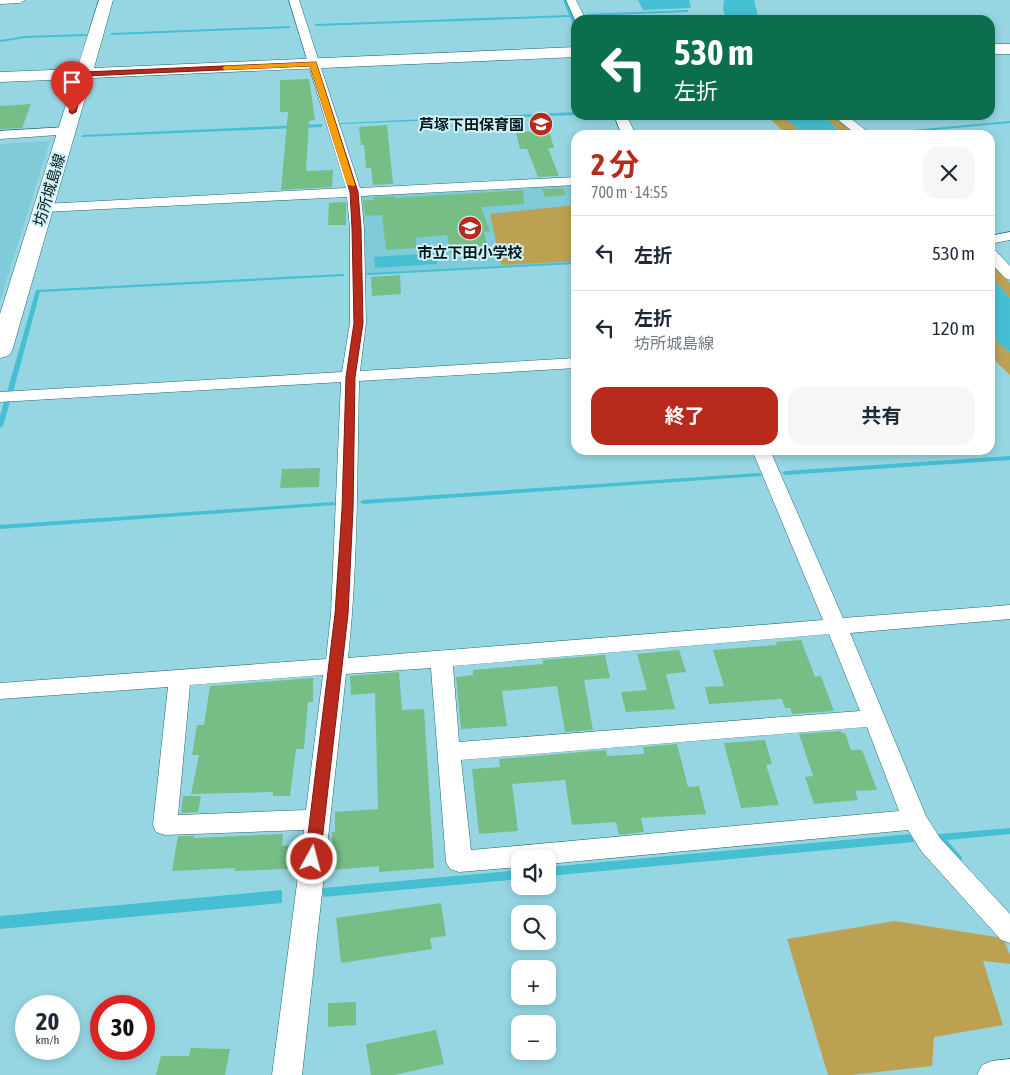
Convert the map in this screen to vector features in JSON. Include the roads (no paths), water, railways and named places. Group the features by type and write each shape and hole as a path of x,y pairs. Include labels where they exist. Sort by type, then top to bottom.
{"main road":[{"name":"坊所城島線","path":"0,351 106,0"},
{"path":"995,49 1010,49"},
{"path":"0,77 571,52"}],"street":[{"path":"0,1 20,0"},
{"path":"286,1075 342,614 350,377 358,323 354,192 294,0"},
{"path":"571,0 578,15"},
{"path":"845,120 858,130"},
{"path":"0,135 67,131"},
{"path":"44,208 571,181"},
{"path":"995,239 1010,236"},
{"path":"995,258 1010,275"},
{"path":"0,397 571,363"},
{"path":"763,455 837,626 915,819 931,845 1010,932"},
{"path":"0,691 336,665 441,659 1010,612"},
{"path":"441,659 459,862 915,819"},
{"path":"180,677 166,825 317,820"},
{"path":"448,752 875,718"},
{"path":"992,1075 1010,1073"}],"waterway":[{"path":"565,0 571,15"},
{"path":"588,15 687,11"},
{"path":"316,25 571,16"},
{"path":"112,34 289,27"},
{"path":"0,41 25,37 85,35"},
{"path":"923,130 1010,122"},
{"path":"368,274 571,263"},
{"path":"10,392 38,291 342,275"},
{"path":"0,426 7,402"},
{"path":"785,473 1010,458"},
{"path":"363,502 759,475"},
{"path":"0,527 333,504"},
{"path":"958,858 940,837 1010,831"}],"place":[{"name":"芦塚下田保育園","path":"541,124"},
{"name":"市立下田小学校","path":"470,228"}]}
